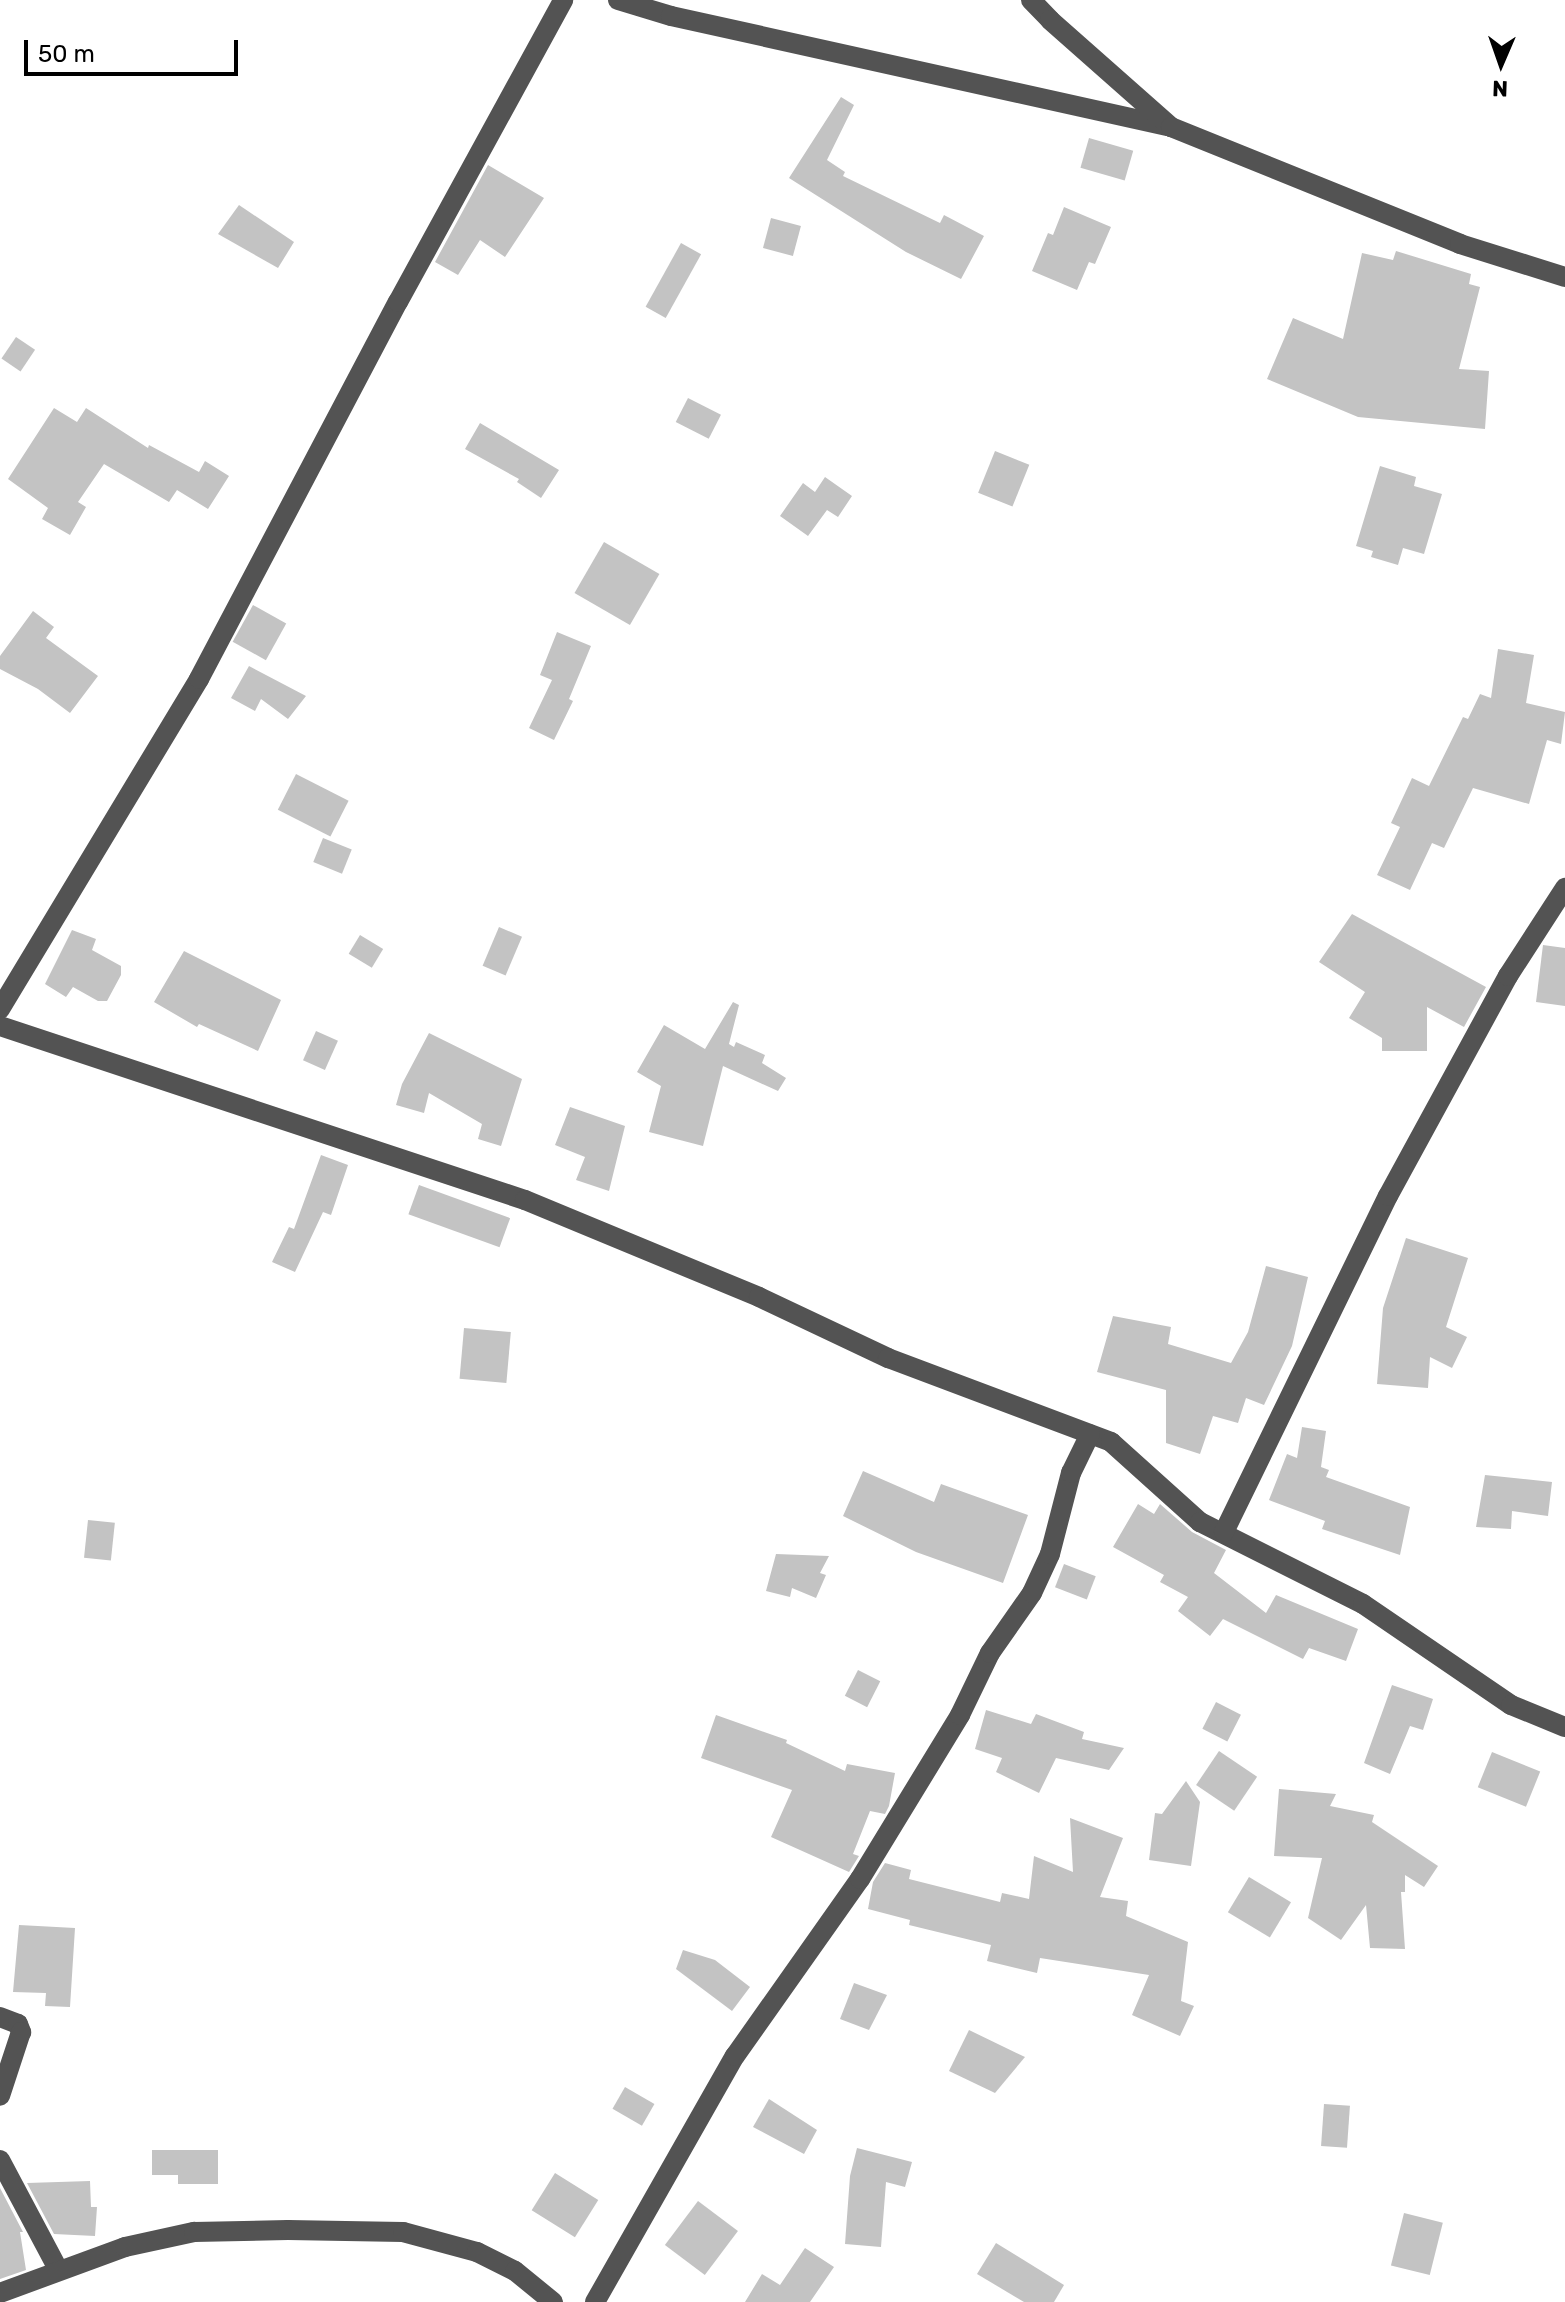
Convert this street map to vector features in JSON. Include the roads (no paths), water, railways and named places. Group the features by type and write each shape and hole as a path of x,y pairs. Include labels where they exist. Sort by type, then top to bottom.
{"street":[{"path":"0,1009 199,679 398,302 563,0"},
{"path":"618,0 671,16 1171,127 1460,244 1565,277"},
{"path":"1031,0 1171,127"},
{"path":"1224,1532 1388,1196 1508,976 1565,888"},
{"path":"0,1026 525,1200 759,1297 888,1358 1111,1442 1200,1522 1363,1604 1511,1705 1565,1727"},
{"path":"595,2302 735,2056 860,1879 960,1715 990,1653 1032,1593 1050,1554 1071,1473 1090,1434"},
{"path":"0,2017 18,2024 21,2032 0,2096"},
{"path":"0,2160 58,2269"},
{"path":"0,2293 58,2269 125,2247 194,2232 403,2232 477,2252 515,2271 553,2302"}]}
